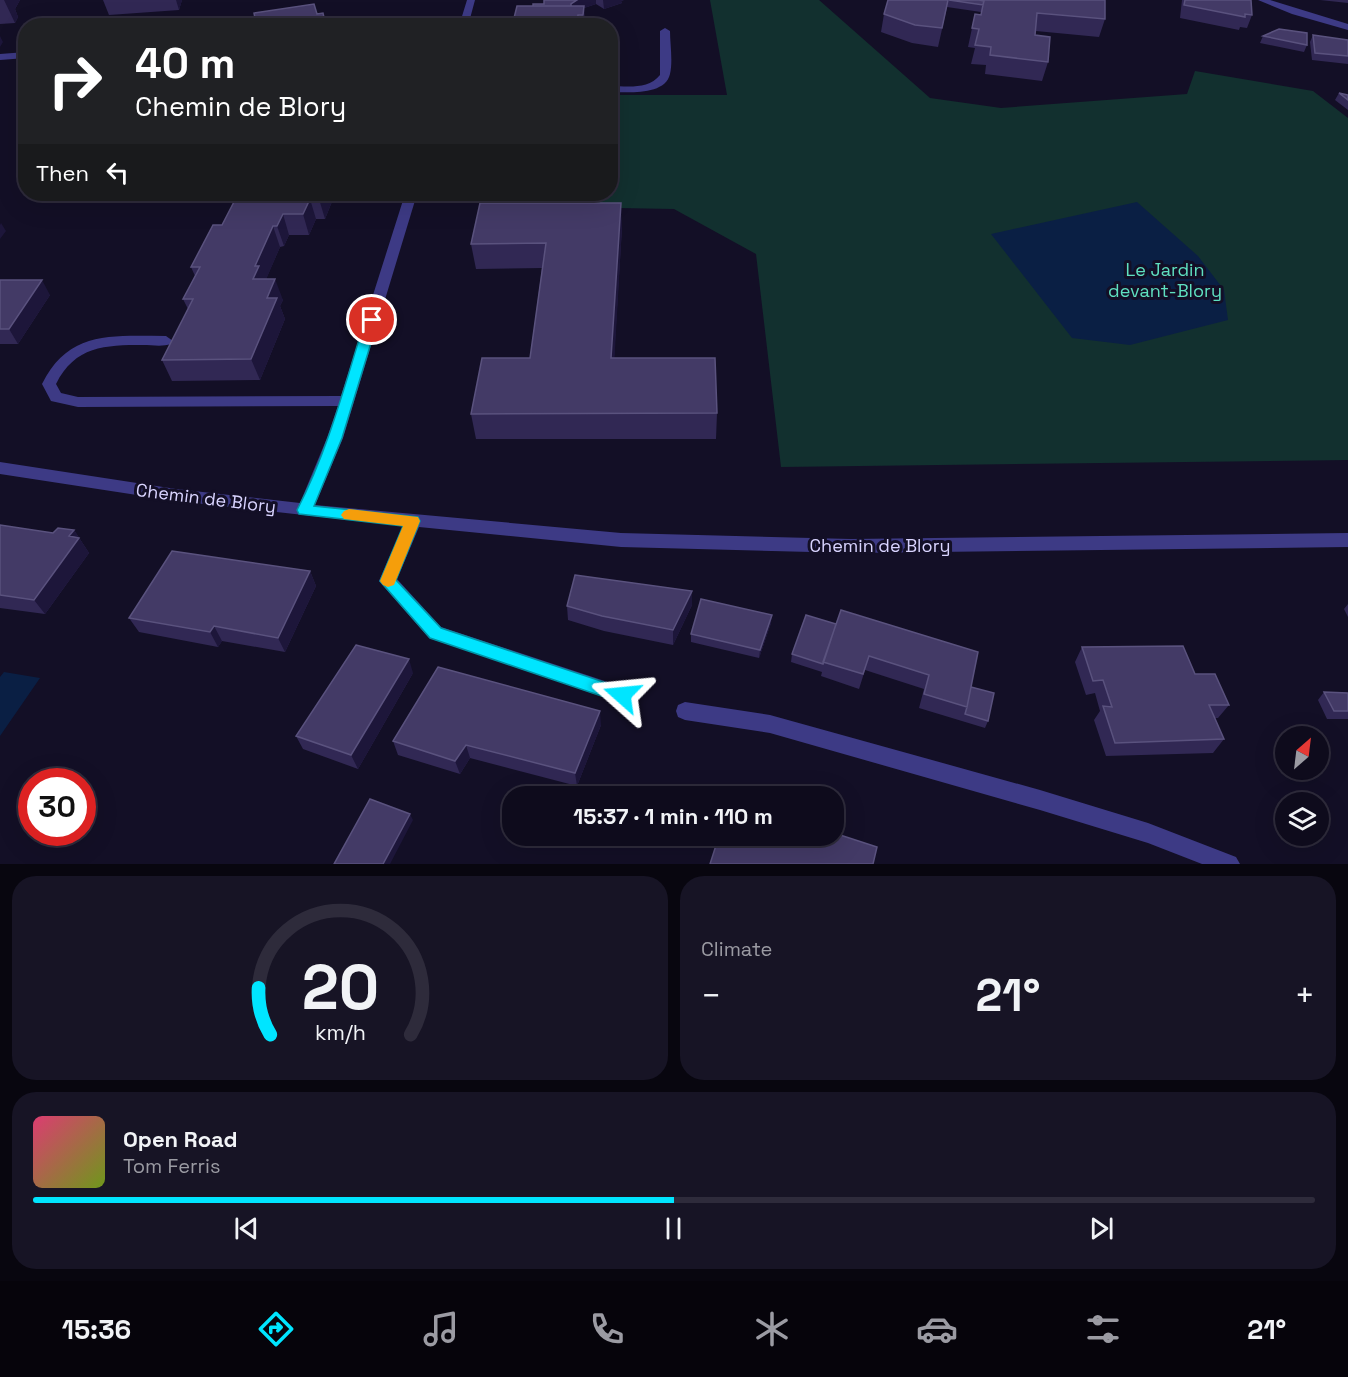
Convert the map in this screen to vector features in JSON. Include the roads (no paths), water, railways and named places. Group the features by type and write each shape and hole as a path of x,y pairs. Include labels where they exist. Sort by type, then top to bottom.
{"street":[{"path":"465,18 471,0"},
{"path":"1262,0 1348,27"},
{"path":"618,89 645,87 662,81 665,31"},
{"path":"0,57 18,56"},
{"path":"304,510 316,488 346,401 409,201"},
{"path":"166,341 111,341 86,346 68,356 54,368 49,384 56,397 78,402 346,401"},
{"name":"Chemin de Blory","path":"0,468 164,493 304,510 621,540 729,544 874,545 1348,540"},
{"path":"413,521 388,581 435,633 622,695"},
{"path":"686,711 770,724 1040,800 1148,833 1229,864"}],"water":[{"path":"1137,202 1198,256 1224,290 1228,320 1130,345 1072,338 991,234"},
{"path":"4,672 40,678 0,736 0,677"}],"park label":[{"name":"Le Jardin devant-Blory","path":"1165,279"}]}
